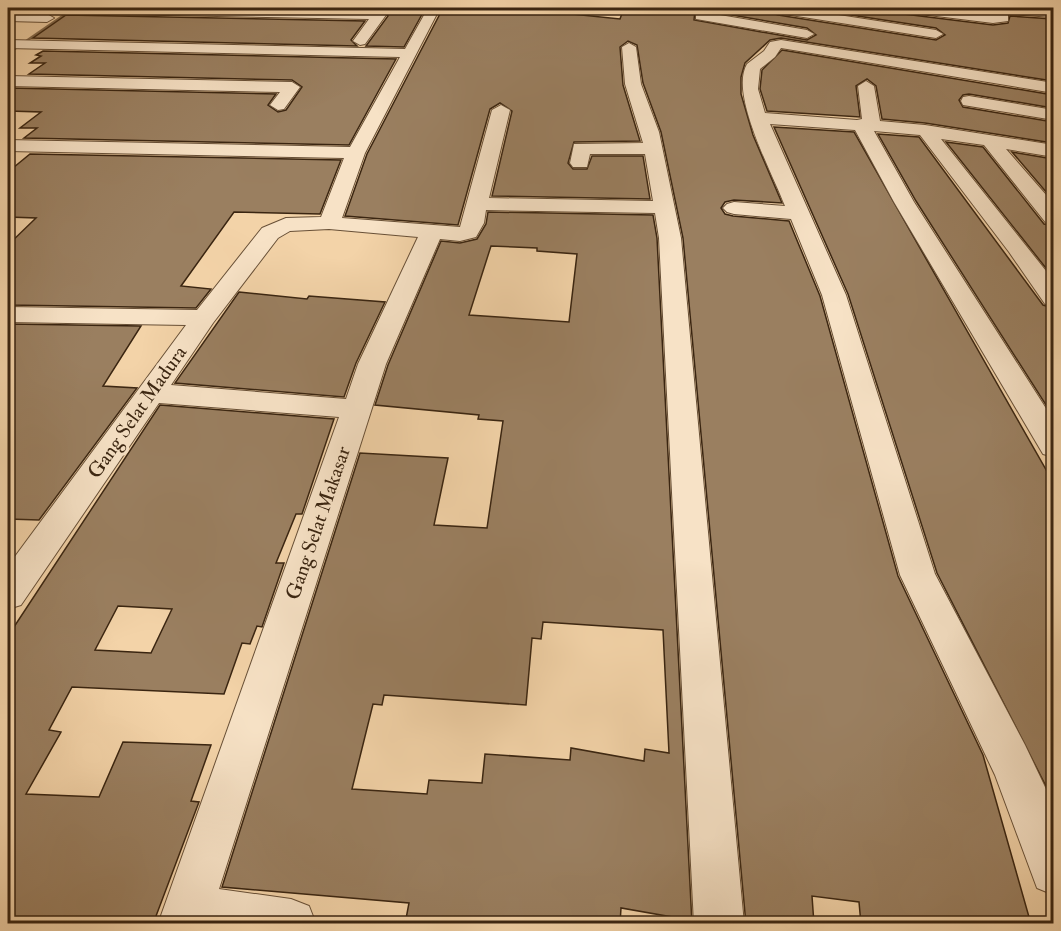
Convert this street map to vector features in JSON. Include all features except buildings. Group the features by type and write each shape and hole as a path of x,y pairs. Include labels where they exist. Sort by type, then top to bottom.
{"street":[{"path":"434,8 407,53 356,153 330,220 460,234 468,232 478,204 487,158 501,110"},
{"path":"716,8 701,16 817,35"},
{"path":"769,8 936,34"},
{"path":"904,8 993,19 1003,18 1000,10 1053,13"},
{"path":"10,44 47,18 68,9 379,15 362,38 342,35"},
{"path":"8,17 47,18"},
{"path":"848,40 955,60 1045,71"},
{"path":"10,44 407,53"},
{"path":"1053,88 778,44 752,67 750,89 758,118 834,295 838,318 882,447 908,548 918,575 1010,760 1031,807 1053,871"},
{"path":"629,46 633,84 645,116 653,149 670,238 679,397 719,924"},
{"path":"8,81 292,87 278,105"},
{"path":"866,86 867,124 904,202 1053,446"},
{"path":"969,100 1053,115"},
{"path":"758,118 867,124 925,130 1053,151"},
{"path":"925,130 1017,247 1053,299"},
{"path":"988,140 1053,218"},
{"path":"8,145 356,153"},
{"path":"580,164 581,148 653,149"},
{"path":"478,204 663,207"},
{"path":"734,208 799,213"},
{"name":"Gang Selat Madura","path":"8,594 204,318 270,233 286,225 330,220"},
{"name":"Gang Selat Makasar","path":"185,917 372,364 432,231"},
{"path":"8,314 204,318"},
{"path":"151,393 356,409"},
{"path":"185,917 291,924"}],"waterway":[{"path":"8,54 74,8"}]}
